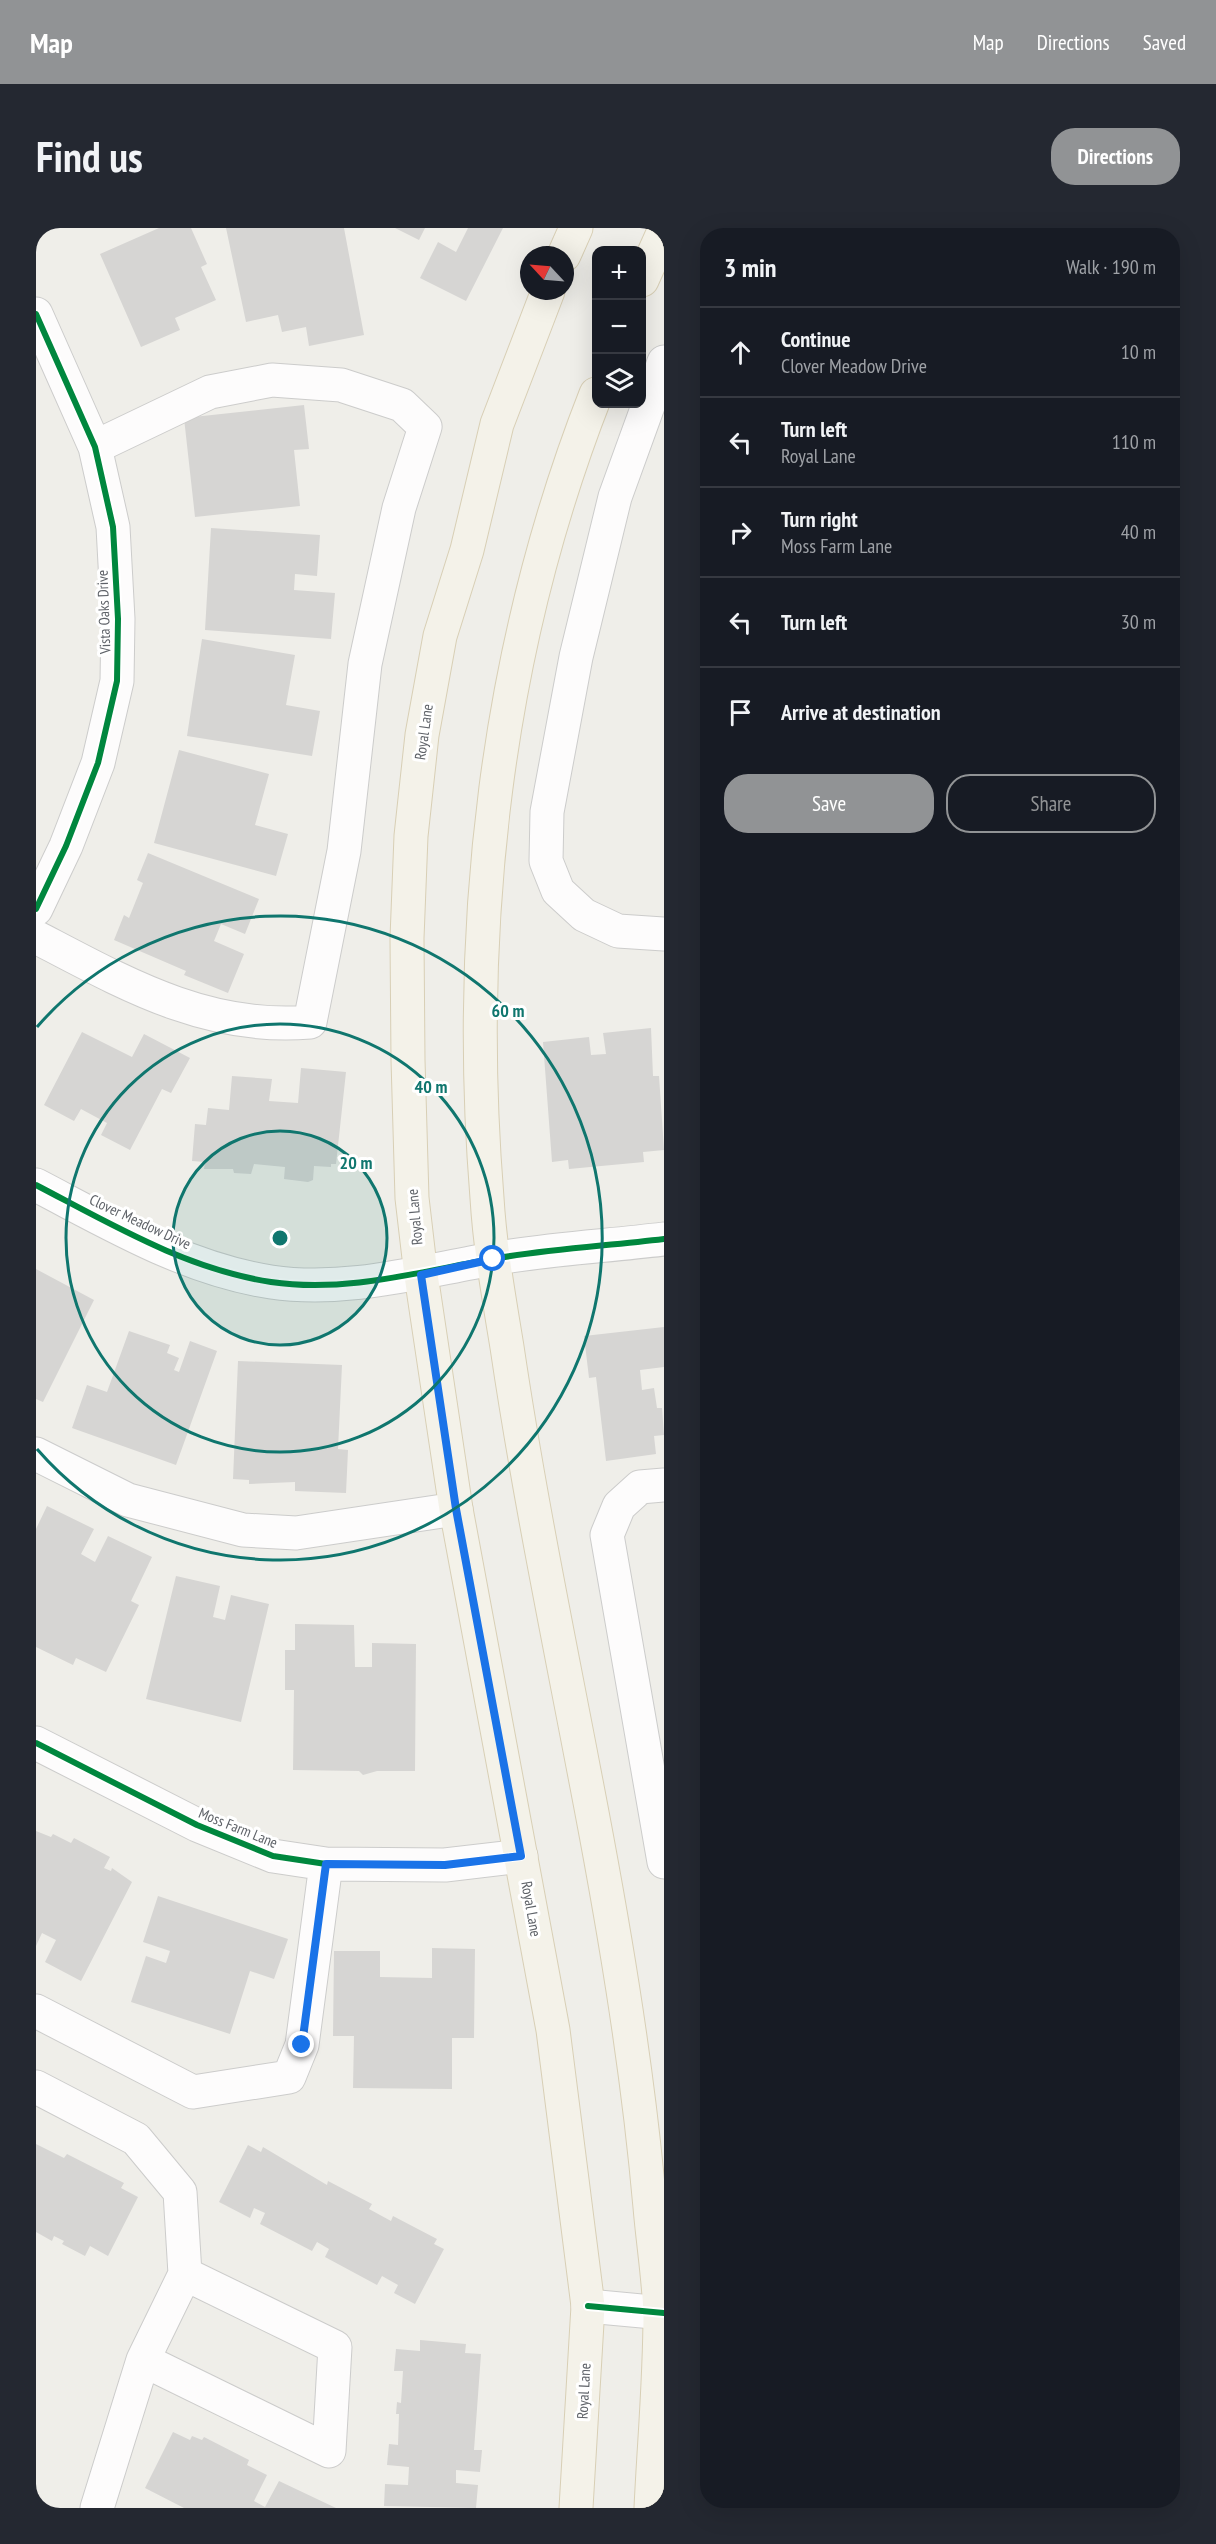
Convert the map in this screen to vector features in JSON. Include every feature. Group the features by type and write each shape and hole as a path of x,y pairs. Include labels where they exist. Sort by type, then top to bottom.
{"main road":[{"path":"568,246 576,228"},
{"path":"646,271 664,231"},
{"name":"Royal Lane","path":"545,300 497,424 467,550 440,636 422,735 411,836 407,938 412,1198 421,1275 456,1509 553,2030 588,2306 576,2508"},
{"path":"592,406 578,441 536,575 501,739 490,829 483,939 482,1111 493,1259 519,1428 599,1845 632,2045 644,2137 662,2312 651,2508"}],"street":[{"name":"Vista Oaks Drive","path":"36,314 95,447 113,527 118,619 117,681 98,763 66,846 36,909"},
{"path":"664,362 615,497 576,657 547,812 546,861 558,891 584,915 618,931 664,934"},
{"path":"36,937 135,989 210,1015 275,1025 310,1022 344,851 364,664 399,508 424,427 402,405 341,385 272,380 210,392 95,447"},
{"name":"Clover Meadow Drive","path":"36,1185 148,1243 215,1269 268,1281 306,1286 367,1283 421,1275 493,1259 664,1239"},
{"path":"36,1454 128,1500 243,1530 296,1533 456,1509"},
{"path":"664,1485 640,1487 619,1506 607,1535 664,1862"},
{"name":"Moss Farm Lane","path":"36,1743 197,1825 273,1856 326,1864 445,1865 521,1856"},
{"path":"36,2011 193,2092 289,2077 302,2045 326,1864"},
{"path":"36,2087 136,2139 180,2192 185,2274 143,2360 97,2508"},
{"path":"143,2360 329,2451 335,2347 185,2274"},
{"path":"588,2306 662,2312"}],"building":[{"path":"159,228 191,228 207,264 201,267 216,300 175,318 180,330 141,347 100,254"},
{"path":"226,228 344,228 364,335 309,346 306,327 282,332 278,315 246,322"},
{"path":"395,228 425,228 419,240"},
{"path":"468,228 503,228 466,301 420,278 438,242 456,252"},
{"path":"304,405 309,449 294,450 300,506 195,517 184,418"},
{"path":"211,528 320,535 317,576 295,574 294,590 335,593 331,639 205,630"},
{"path":"202,639 295,655 286,705 320,711 312,756 187,736"},
{"path":"179,750 269,774 255,825 288,834 276,876 154,843"},
{"path":"148,853 259,899 245,934 221,924 214,941 244,954 228,993 184,975 186,971 114,940 124,915 129,918 143,883 137,880"},
{"path":"651,1028 653,1076 659,1076 664,1150 643,1152 644,1162 569,1169 568,1160 552,1162 543,1042 589,1037 591,1055 606,1054 603,1033"},
{"path":"82,1032 132,1057 144,1034 190,1058 171,1093 162,1089 130,1150 101,1135 107,1123 81,1109 74,1121 44,1105"},
{"path":"301,1068 346,1072 336,1164 331,1164 331,1167 314,1166 313,1180 308,1182 284,1179 285,1167 254,1164 251,1174 234,1173 233,1169 204,1169 205,1162 192,1161 195,1124 206,1125 208,1108 229,1110 232,1076 272,1079 269,1101 298,1103"},
{"path":"36,1269 94,1300 43,1402 36,1399"},
{"path":"664,1327 664,1367 640,1370 642,1390 654,1388 657,1408 662,1408 664,1435 654,1436 656,1454 606,1461 596,1377 589,1378 584,1336"},
{"path":"129,1331 170,1345 167,1353 179,1358 174,1370 179,1372 190,1341 217,1351 176,1465 72,1428 87,1385 107,1392"},
{"path":"238,1361 342,1365 338,1449 348,1450 346,1493 295,1491 295,1482 249,1484 249,1480 233,1479"},
{"path":"47,1506 94,1529 81,1554 95,1562 108,1536 152,1557 131,1601 139,1605 106,1672 76,1658 73,1665 36,1647 36,1529"},
{"path":"176,1576 220,1586 213,1617 225,1620 231,1595 269,1604 241,1722 146,1699"},
{"path":"295,1624 354,1625 355,1667 372,1667 372,1643 416,1644 415,1771 377,1771 363,1775 359,1771 293,1770 294,1690 285,1690 285,1650 295,1650"},
{"path":"36,1831 51,1837 53,1834 71,1843 74,1838 110,1857 104,1868 111,1871 112,1868 132,1882 81,1981 45,1962 56,1940 42,1933 36,1946"},
{"path":"158,1896 288,1939 274,1979 250,1971 230,2034 131,2002 146,1956 166,1963 170,1951 143,1942"},
{"path":"432,1948 475,1949 474,2038 452,2038 452,2089 353,2088 354,2036 333,2036 334,1951 380,1951 380,1977 432,1978"},
{"path":"36,2144 64,2158 67,2154 124,2183 121,2188 138,2197 108,2256 90,2246 85,2256 62,2244 64,2241 54,2236 52,2241 36,2232"},
{"path":"248,2145 261,2152 263,2147 327,2185 328,2181 372,2204 369,2209 391,2221 393,2216 437,2239 434,2244 444,2249 415,2304 394,2293 398,2285 382,2276 377,2285 325,2257 329,2249 317,2242 312,2251 260,2224 265,2213 254,2208 250,2218 219,2202"},
{"path":"420,2340 466,2344 465,2353 481,2354 474,2450 482,2450 480,2472 456,2470 456,2483 478,2485 476,2508 384,2506 385,2484 408,2485 409,2467 387,2465 389,2444 398,2445 399,2414 396,2414 397,2402 401,2403 403,2371 394,2371 396,2349 420,2351"},
{"path":"173,2432 190,2440 192,2436 202,2440 204,2437 249,2460 247,2465 267,2475 254,2501 265,2507 279,2481 336,2508 184,2508 145,2488"}],"cycle path":[{"path":"36,314 95,447 113,527 118,619 117,681 98,763 66,846 36,909"},
{"path":"36,1185 179,1256 240,1276 299,1285 354,1283 513,1256 664,1239"},
{"path":"36,1743 197,1825 273,1856 326,1864 445,1865 521,1856"},
{"path":"588,2306 664,2313"}],"route":[{"path":"302,2045 326,1864 445,1865 521,1856 456,1509 421,1275 493,1259"}]}
